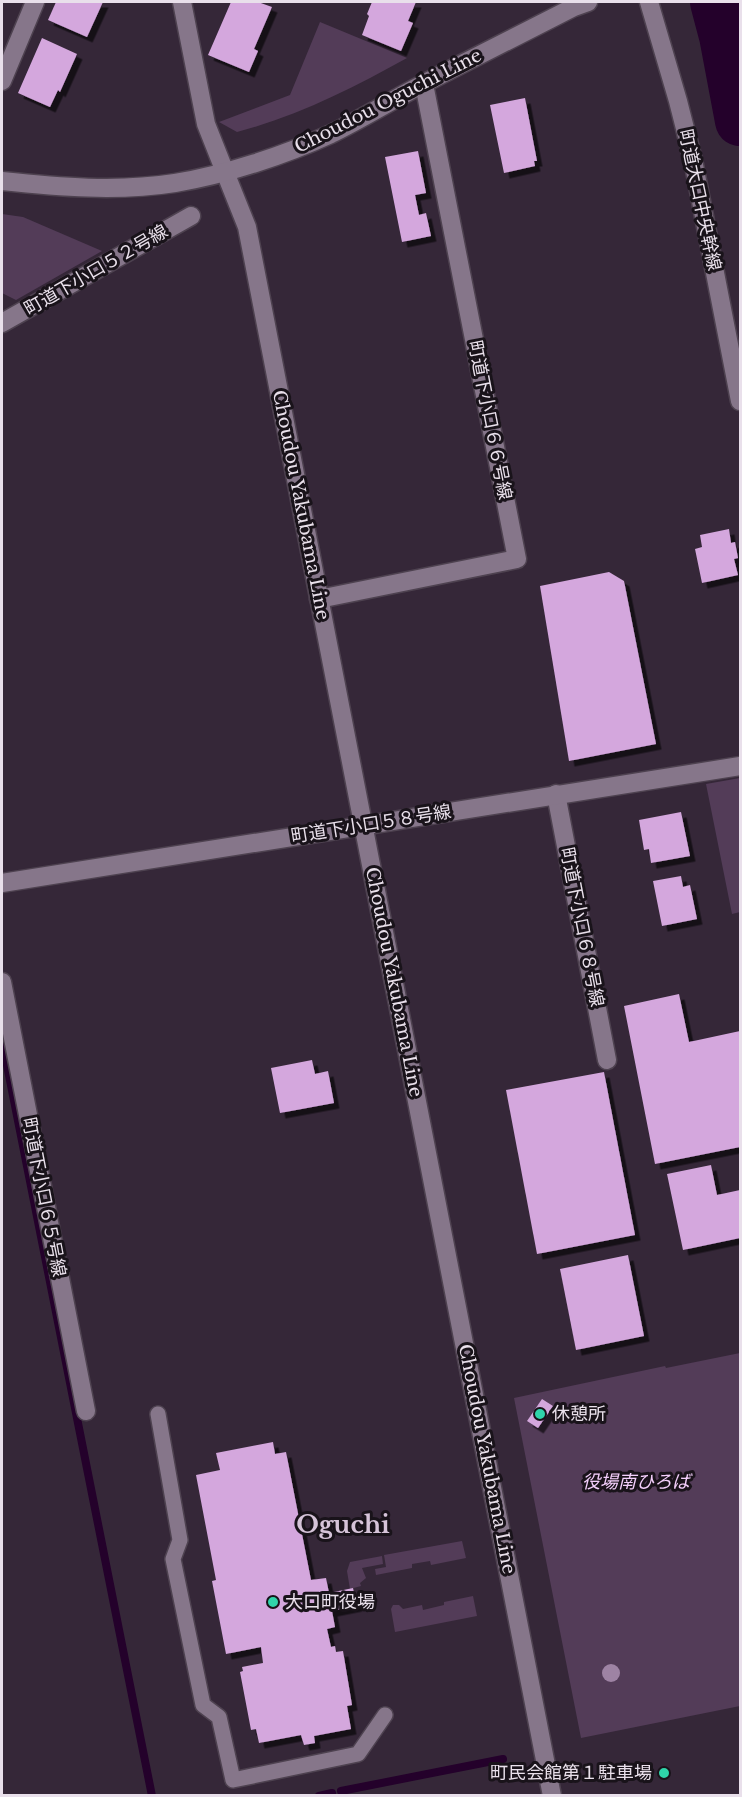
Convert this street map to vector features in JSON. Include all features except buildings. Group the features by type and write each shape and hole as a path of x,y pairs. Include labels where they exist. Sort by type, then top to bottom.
{"street":[{"path":"2,81 35,2"},
{"name":"Choudou Yakubama Line","path":"182,2 206,123 247,227 552,1796"},
{"name":"町道大口中央幹線","path":"650,2 693,160 741,401"},
{"name":"Choudou Oguchi Line","path":"2,182 95,187 137,186 174,183 225,172 331,134 578,3"},
{"name":"町道下小口６６号線","path":"320,599 517,559 424,84"},
{"name":"町道下小口５２号線","path":"2,323 191,216"},
{"name":"町道下小口５８号線","path":"2,883 741,766"},
{"name":"町道下小口６８号線","path":"556,794 607,1060"},
{"name":"町道下小口６５号線","path":"2,982 86,1411"}],"lane":[{"path":"158,1414 180,1540 173,1559 203,1705 219,1717 233,1780 358,1754 385,1715"}],"green space":[{"path":"320,22 407,58 325,100 282,118 237,132 219,122 290,95"},
{"path":"2,214 23,217 102,251 16,300 2,293"},
{"path":"740,778 740,912 732,914 706,784"},
{"name":"役場南ひろば","path":"740,1353 740,1706 581,1738 514,1398 665,1366 666,1368"},
{"path":"462,1541 466,1558 431,1565 430,1561 412,1564 412,1568 376,1575 375,1569 386,1567 384,1555"},
{"path":"382,1556 383,1564 362,1568 366,1578 360,1583 361,1586 350,1589 347,1571 350,1562"},
{"path":"473,1596 477,1616 395,1632 391,1609 393,1605 399,1605 403,1609 422,1605 423,1610 444,1605 444,1602"}],"waterway":[{"path":"715,2 724,36 740,121"},
{"path":"2,1040 152,1796"},
{"path":"341,1791 503,1759"},
{"path":"319,1796 332,1793"}],"place":[{"name":"休憩所","path":"540,1414"},
{"name":"大口町役場","path":"273,1602"},
{"name":"町民会館第１駐車場","path":"664,1773"}],"district":[{"name":"Oguchi","path":"343,1525"}]}
